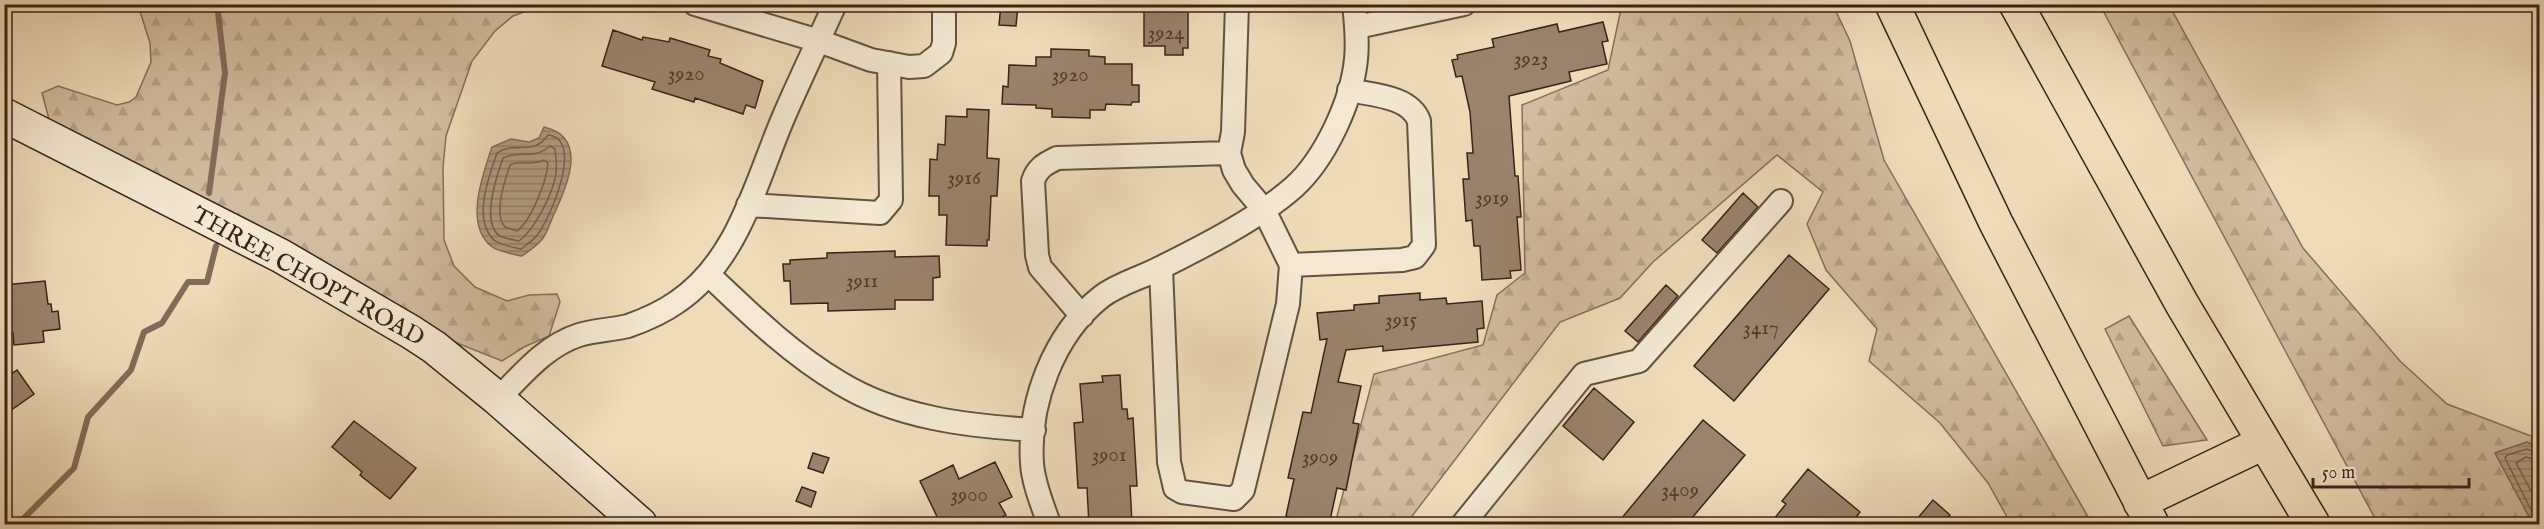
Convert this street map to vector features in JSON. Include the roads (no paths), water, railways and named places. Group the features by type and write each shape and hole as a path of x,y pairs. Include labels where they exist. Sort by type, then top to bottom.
{"highway":[{"path":"1892,4 2001,233 2146,513 2264,442"},
{"path":"2016,4 2125,203 2313,525"}],"main road":[{"name":"THREE CHOPT ROAD","path":"4,115 281,255 353,296 434,347 498,399 640,525"}],"street":[{"path":"695,4 819,41 871,60 909,67 924,66 941,53 944,43 944,4"},
{"path":"498,399 546,352 580,335 628,326 656,314 678,302 709,275 726,250 748,204 835,4"},
{"path":"1161,268 1169,462 1175,488 1182,492 1234,499 1243,490 1288,304 1291,265 1264,210 1234,170 1229,153 1233,132 1237,4"},
{"path":"1049,525 1032,465 1034,430 1037,404 1046,375 1061,345 1082,316 1102,297 1161,268 1264,210 1295,187 1317,163 1349,90 1356,60 1357,27 1354,4"},
{"path":"1357,27 1464,4"},
{"path":"748,204 880,213 886,208 891,200 889,63"},
{"path":"1291,265 1402,260 1415,257 1424,244 1419,121 1416,112 1410,106 1395,100 1349,90"},
{"path":"1082,316 1040,267 1037,255 1033,181 1036,172 1044,164 1057,158 1229,153"},
{"path":"1463,525 1584,374 1639,361 1781,201"},
{"path":"709,275 800,356 840,384 867,397 888,405 967,424 1034,430"}],"water":[{"path":"544,127 558,132 566,141 570,151 571,163 565,188 539,243 522,256 494,248 483,237 478,225 477,212 484,171 492,147 511,139 529,142 539,138"},
{"path":"2527,442 2539,449 2539,524 2533,524 2495,453"}],"waterway":[{"path":"209,193 225,73 217,4"},
{"path":"18,524 74,468 88,417 131,370 144,332 162,323 188,282 207,282 216,246"}]}
